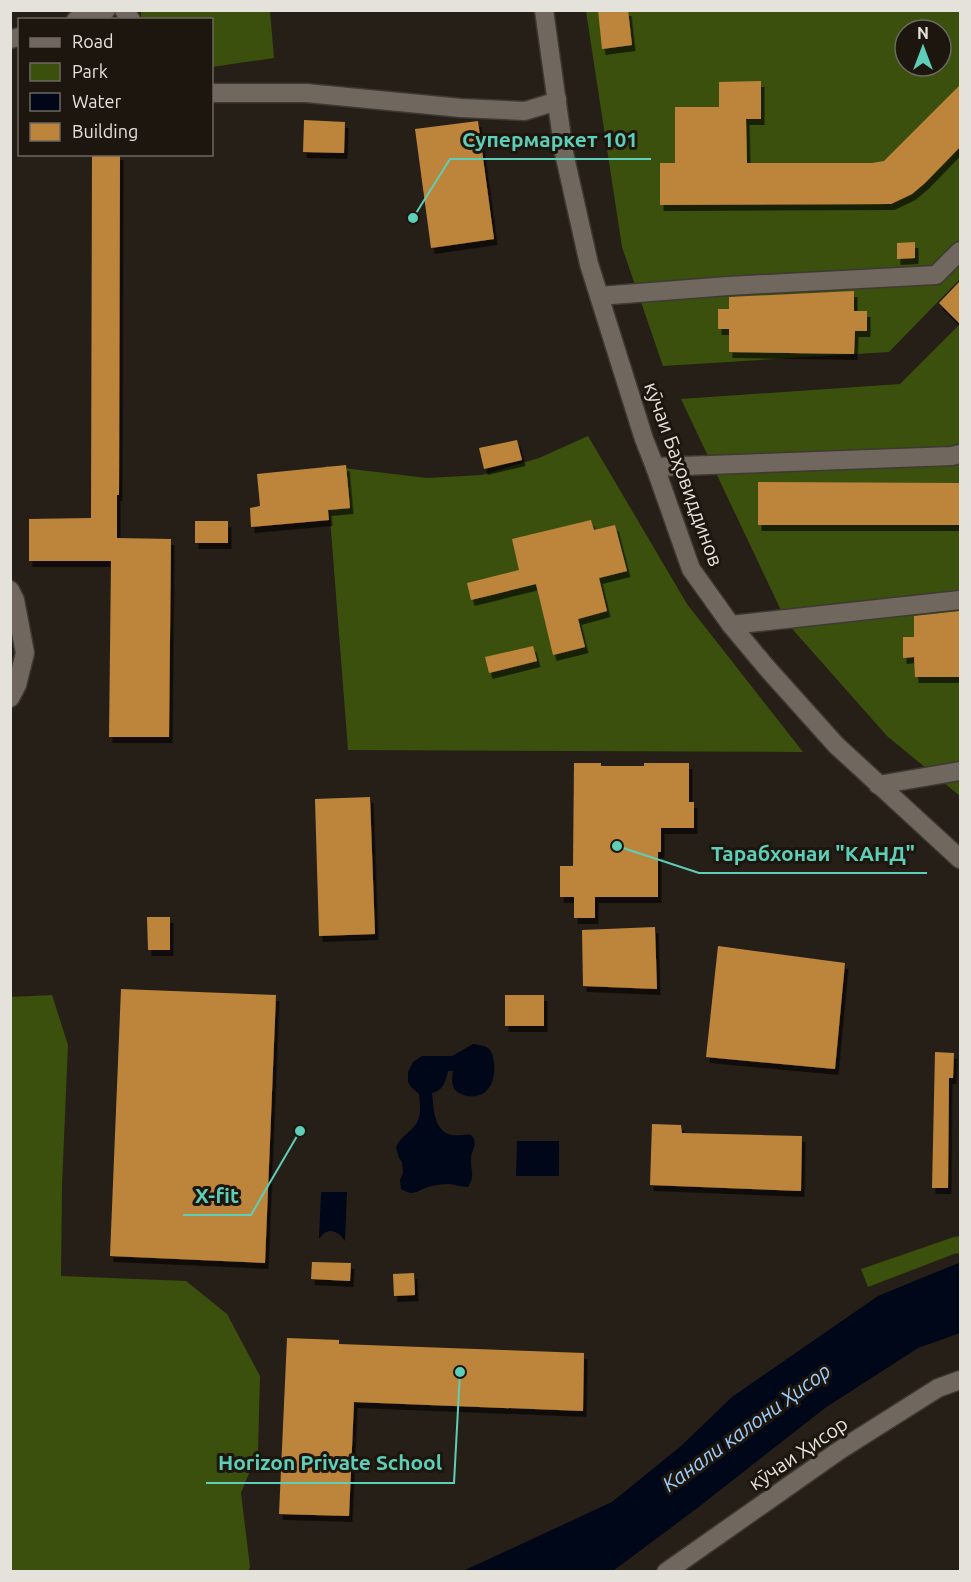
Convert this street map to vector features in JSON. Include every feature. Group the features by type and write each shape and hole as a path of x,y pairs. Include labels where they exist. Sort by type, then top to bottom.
{"street":[{"path":"82,18 106,10"},
{"name":"кӯчаи Баҳовиддинов","path":"544,10 564,153 589,264 644,439 691,569 731,625 766,668 836,745 960,859"},
{"path":"213,93 306,93 461,108 525,111 557,99"},
{"path":"599,296 728,286 936,275 960,251"},
{"path":"656,468 960,454"},
{"path":"10,590 15,600 25,652 17,685 10,698"},
{"path":"731,625 960,600"},
{"path":"879,785 960,771"},
{"name":"кӯчаи Ҳисор","path":"666,1572 840,1450 938,1388 960,1380"}],"green space":[{"path":"141,11 270,11 274,58 213,67 213,18 141,18"},
{"path":"586,11 960,11 960,279 889,352 663,366 622,247"},
{"path":"960,324 960,796 887,736 787,623 681,399 900,384"},
{"path":"588,436 687,604 803,752 348,750 326,466 427,478 482,475 539,458"},
{"path":"52,995 68,1045 61,1276 186,1281 227,1314 260,1376 258,1451 241,1493 250,1567 248,1571 11,1571 11,997"},
{"path":"960,1236 960,1253 868,1287 861,1269"}],"water":[{"path":"473,1044 485,1047 492,1053 494,1076 486,1092 481,1095 467,1096 456,1091 452,1080 453,1071 448,1071 441,1088 432,1093 434,1112 441,1128 451,1135 471,1135 473,1138 475,1143 471,1158 470,1183 468,1187 443,1184 409,1193 401,1189 402,1162 396,1147 416,1124 419,1117 419,1094 408,1082 408,1072 413,1062 422,1056 452,1056"},
{"path":"517,1141 559,1141 559,1176 516,1176"},
{"path":"321,1192 347,1192 345,1241 339,1234 332,1231 325,1233 319,1239"},
{"name":"Канали калони Ҳисор","path":"960,1263 960,1333 918,1348 825,1408 613,1571 463,1571 612,1502 681,1446 732,1397 878,1296"}],"building":[{"path":"598,10 628,10 632,45 602,49"},
{"path":"761,81 761,119 746,119 747,163 872,163 884,161 960,85 960,147 912,194 891,204 660,205 660,163 675,163 675,107 719,107 719,82"},
{"path":"304,120 345,122 344,153 303,152"},
{"path":"478,121 494,239 431,248 415,129"},
{"path":"92,156 120,156 117,538 171,539 169,737 109,737 111,561 29,561 29,519 91,518"},
{"path":"915,242 915,258 897,259 897,243"},
{"path":"960,281 960,324 939,303"},
{"path":"854,291 854,311 867,311 867,331 855,331 854,354 729,352 729,329 718,329 718,309 729,309 729,297"},
{"path":"517,440 522,460 484,469 479,448"},
{"path":"346,465 350,508 328,510 329,520 251,527 250,508 260,506 257,474"},
{"path":"758,482 960,483 960,525 758,525"},
{"path":"591,520 594,530 615,525 627,571 599,578 607,611 578,619 585,647 553,655 536,584 471,600 467,583 519,570 512,539"},
{"path":"195,521 228,521 228,543 195,543"},
{"path":"960,611 960,677 915,677 914,657 903,658 903,637 914,637 914,616"},
{"path":"533,646 537,661 489,673 485,657"},
{"path":"574,763 601,763 601,766 644,766 644,763 689,763 689,802 694,802 694,828 661,828 661,852 658,852 658,897 595,897 595,918 574,918 574,897 560,897 560,866 573,866"},
{"path":"370,797 375,934 319,936 315,799"},
{"path":"147,917 170,917 170,950 148,950"},
{"path":"655,927 657,989 583,986 582,930"},
{"path":"718,946 845,963 835,1069 706,1057"},
{"path":"121,989 276,995 265,1263 110,1256"},
{"path":"505,995 544,995 544,1026 505,1026"},
{"path":"935,1052 954,1053 953,1078 949,1078 948,1188 932,1188"},
{"path":"652,1124 681,1125 682,1133 802,1136 801,1191 650,1185"},
{"path":"312,1262 351,1263 350,1281 311,1279"},
{"path":"414,1273 415,1295 394,1296 393,1274"},
{"path":"287,1338 339,1340 339,1344 584,1353 583,1411 354,1402 349,1516 279,1514"}],"place":[{"name":"Супермаркет 101","path":"413,218"},
{"name":"Тарабхонаи \"КАНД\"","path":"617,846"},
{"name":"X-fit","path":"300,1131"},
{"name":"Horizon Private School","path":"460,1372"}]}
